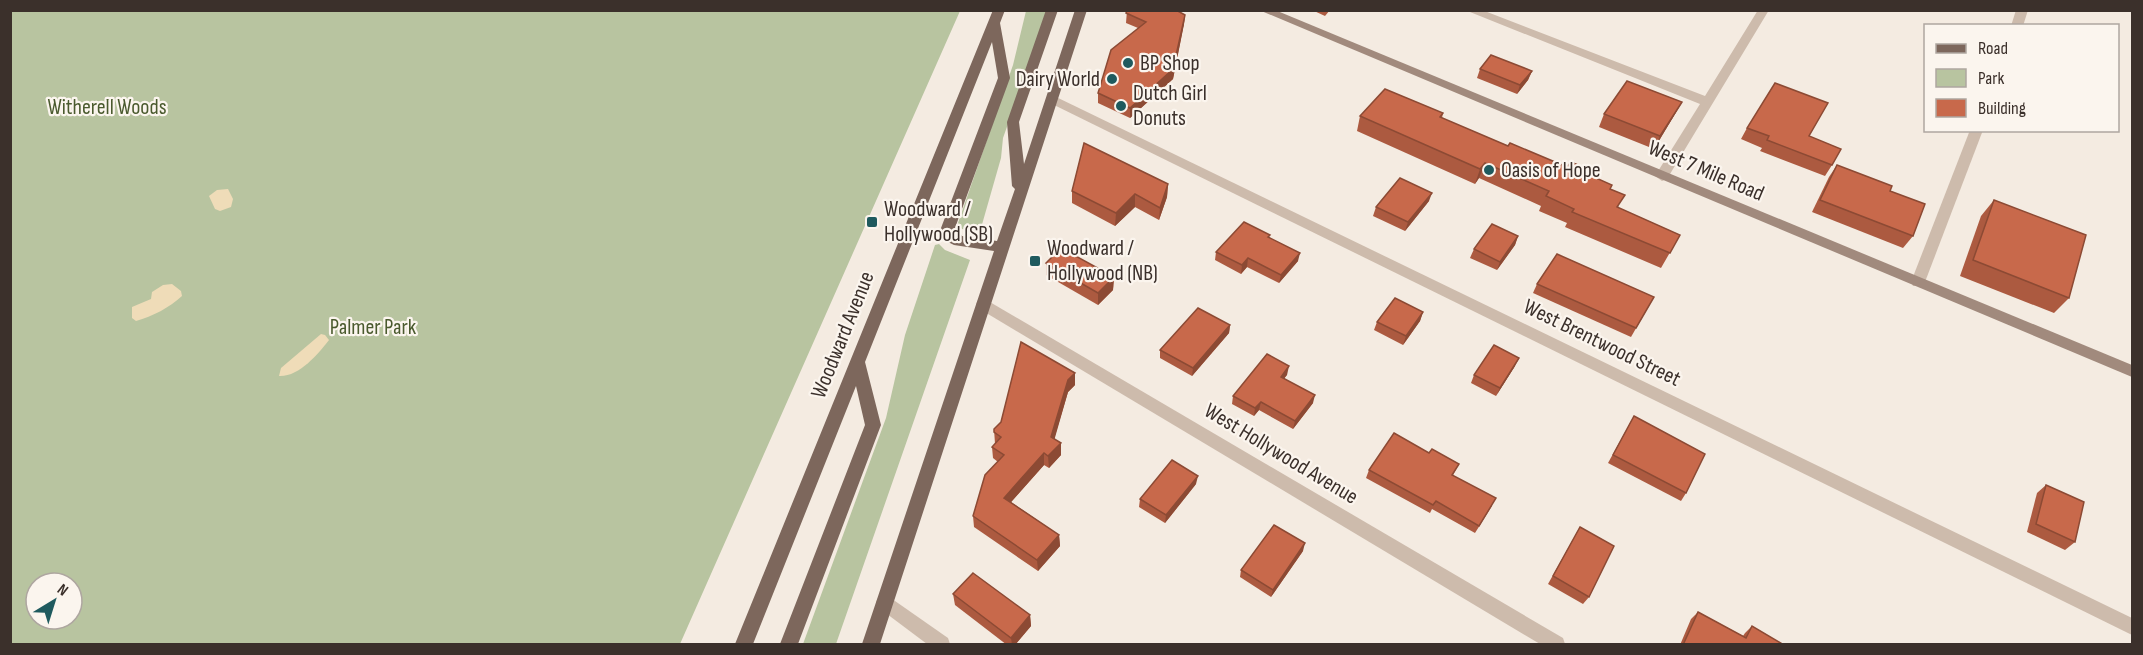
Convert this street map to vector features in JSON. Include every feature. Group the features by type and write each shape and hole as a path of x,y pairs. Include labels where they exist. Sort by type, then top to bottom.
{"main road":[{"path":"1019,192 1013,122 1052,10"},
{"path":"871,645 1081,10"},
{"name":"West 7 Mile Road","path":"1264,10 2133,371"},
{"path":"997,17 1004,78 948,228 953,238 959,241 1001,247"},
{"name":"Woodward Avenue","path":"744,645 997,17"},
{"path":"789,645 873,425 858,360"}],"street":[{"path":"1470,10 1708,102"},
{"path":"1662,176 1764,10"},
{"name":"West Brentwood Street","path":"1052,99 2133,627"},
{"path":"1918,282 1976,132"},
{"name":"West Hollywood Avenue","path":"983,304 1556,645"},
{"path":"885,602 942,645"}],"green space":[{"name":"Palmer Park","path":"10,11 960,11 680,644 11,644"},
{"path":"1026,11 1048,11 1003,138 1001,158 981,228 972,231 962,229 958,223 1013,65"},
{"path":"939,244 945,250 970,260 836,644 803,644 886,418 905,335 935,245"}],"sand":[{"path":"228,189 233,199 231,207 220,211 215,209 209,196 217,190"},
{"path":"172,284 181,291 182,296 149,317 136,321 132,318 132,307 151,299 152,292 163,285"},
{"path":"321,334 329,340 314,358 294,373 279,376 281,368"}],"building":[{"path":"1127,10 1176,10 1185,15 1173,69 1130,108 1098,93 1111,50 1146,22 1126,13"},
{"path":"1491,55 1532,71 1520,85 1480,69"},
{"path":"1627,81 1682,102 1660,136 1604,114"},
{"path":"1775,83 1828,103 1809,136 1841,149 1832,165 1767,140 1769,136 1747,128"},
{"path":"1385,89 1443,113 1440,117 1508,146 1510,143 1567,167 1571,162 1599,174 1596,178 1612,185 1610,189 1625,195 1617,207 1680,235 1670,253 1572,212 1574,209 1546,196 1549,191 1485,163 1480,169 1360,116"},
{"path":"1084,143 1168,184 1160,208 1135,194 1116,213 1072,191"},
{"path":"1837,165 1892,186 1890,191 1925,204 1913,236 1820,200"},
{"path":"1400,178 1432,193 1408,222 1376,207"},
{"path":"1994,200 2086,235 2069,298 1973,260"},
{"path":"1244,222 1300,253 1281,275 1248,258 1242,265 1216,252"},
{"path":"1492,224 1518,236 1500,262 1474,249"},
{"path":"1061,248 1114,277 1098,293 1046,263"},
{"path":"1557,254 1654,297 1636,328 1537,284"},
{"path":"1395,298 1423,312 1406,336 1377,322"},
{"path":"1198,308 1230,325 1193,368 1160,350"},
{"path":"1021,342 1075,373 1068,380 1051,437 1061,443 1048,456 1044,453 1004,498 1059,535 1037,560 973,516 985,475 1004,455 992,447 1001,437 994,432 994,429 1001,422"},
{"path":"1494,345 1519,358 1500,388 1474,375"},
{"path":"1267,354 1289,366 1281,377 1315,395 1295,421 1261,402 1255,408 1233,396"},
{"path":"1634,416 1705,454 1686,493 1613,455"},
{"path":"1394,433 1429,453 1432,449 1459,464 1452,475 1496,498 1479,526 1436,501 1433,505 1369,470"},
{"path":"1172,460 1198,476 1166,515 1140,499"},
{"path":"2046,485 2084,502 2075,542 2036,524"},
{"path":"1274,525 1305,543 1273,590 1241,570"},
{"path":"1580,527 1614,546 1589,597 1553,576"},
{"path":"973,573 1030,615 1011,638 953,594"},
{"path":"1698,612 1746,638 1752,626 1784,645 1683,645"}],"place":[{"name":"BP Shop","path":"1128,63"},
{"name":"Dairy World","path":"1112,79"},
{"name":"Dutch Girl Donuts","path":"1121,106"},
{"name":"Oasis of Hope","path":"1489,170"},
{"name":"Woodward / Hollywood (SB)","path":"872,222"},
{"name":"Woodward / Hollywood (NB)","path":"1035,261"}],"park label":[{"name":"Witherell Woods","path":"107,107"}]}
